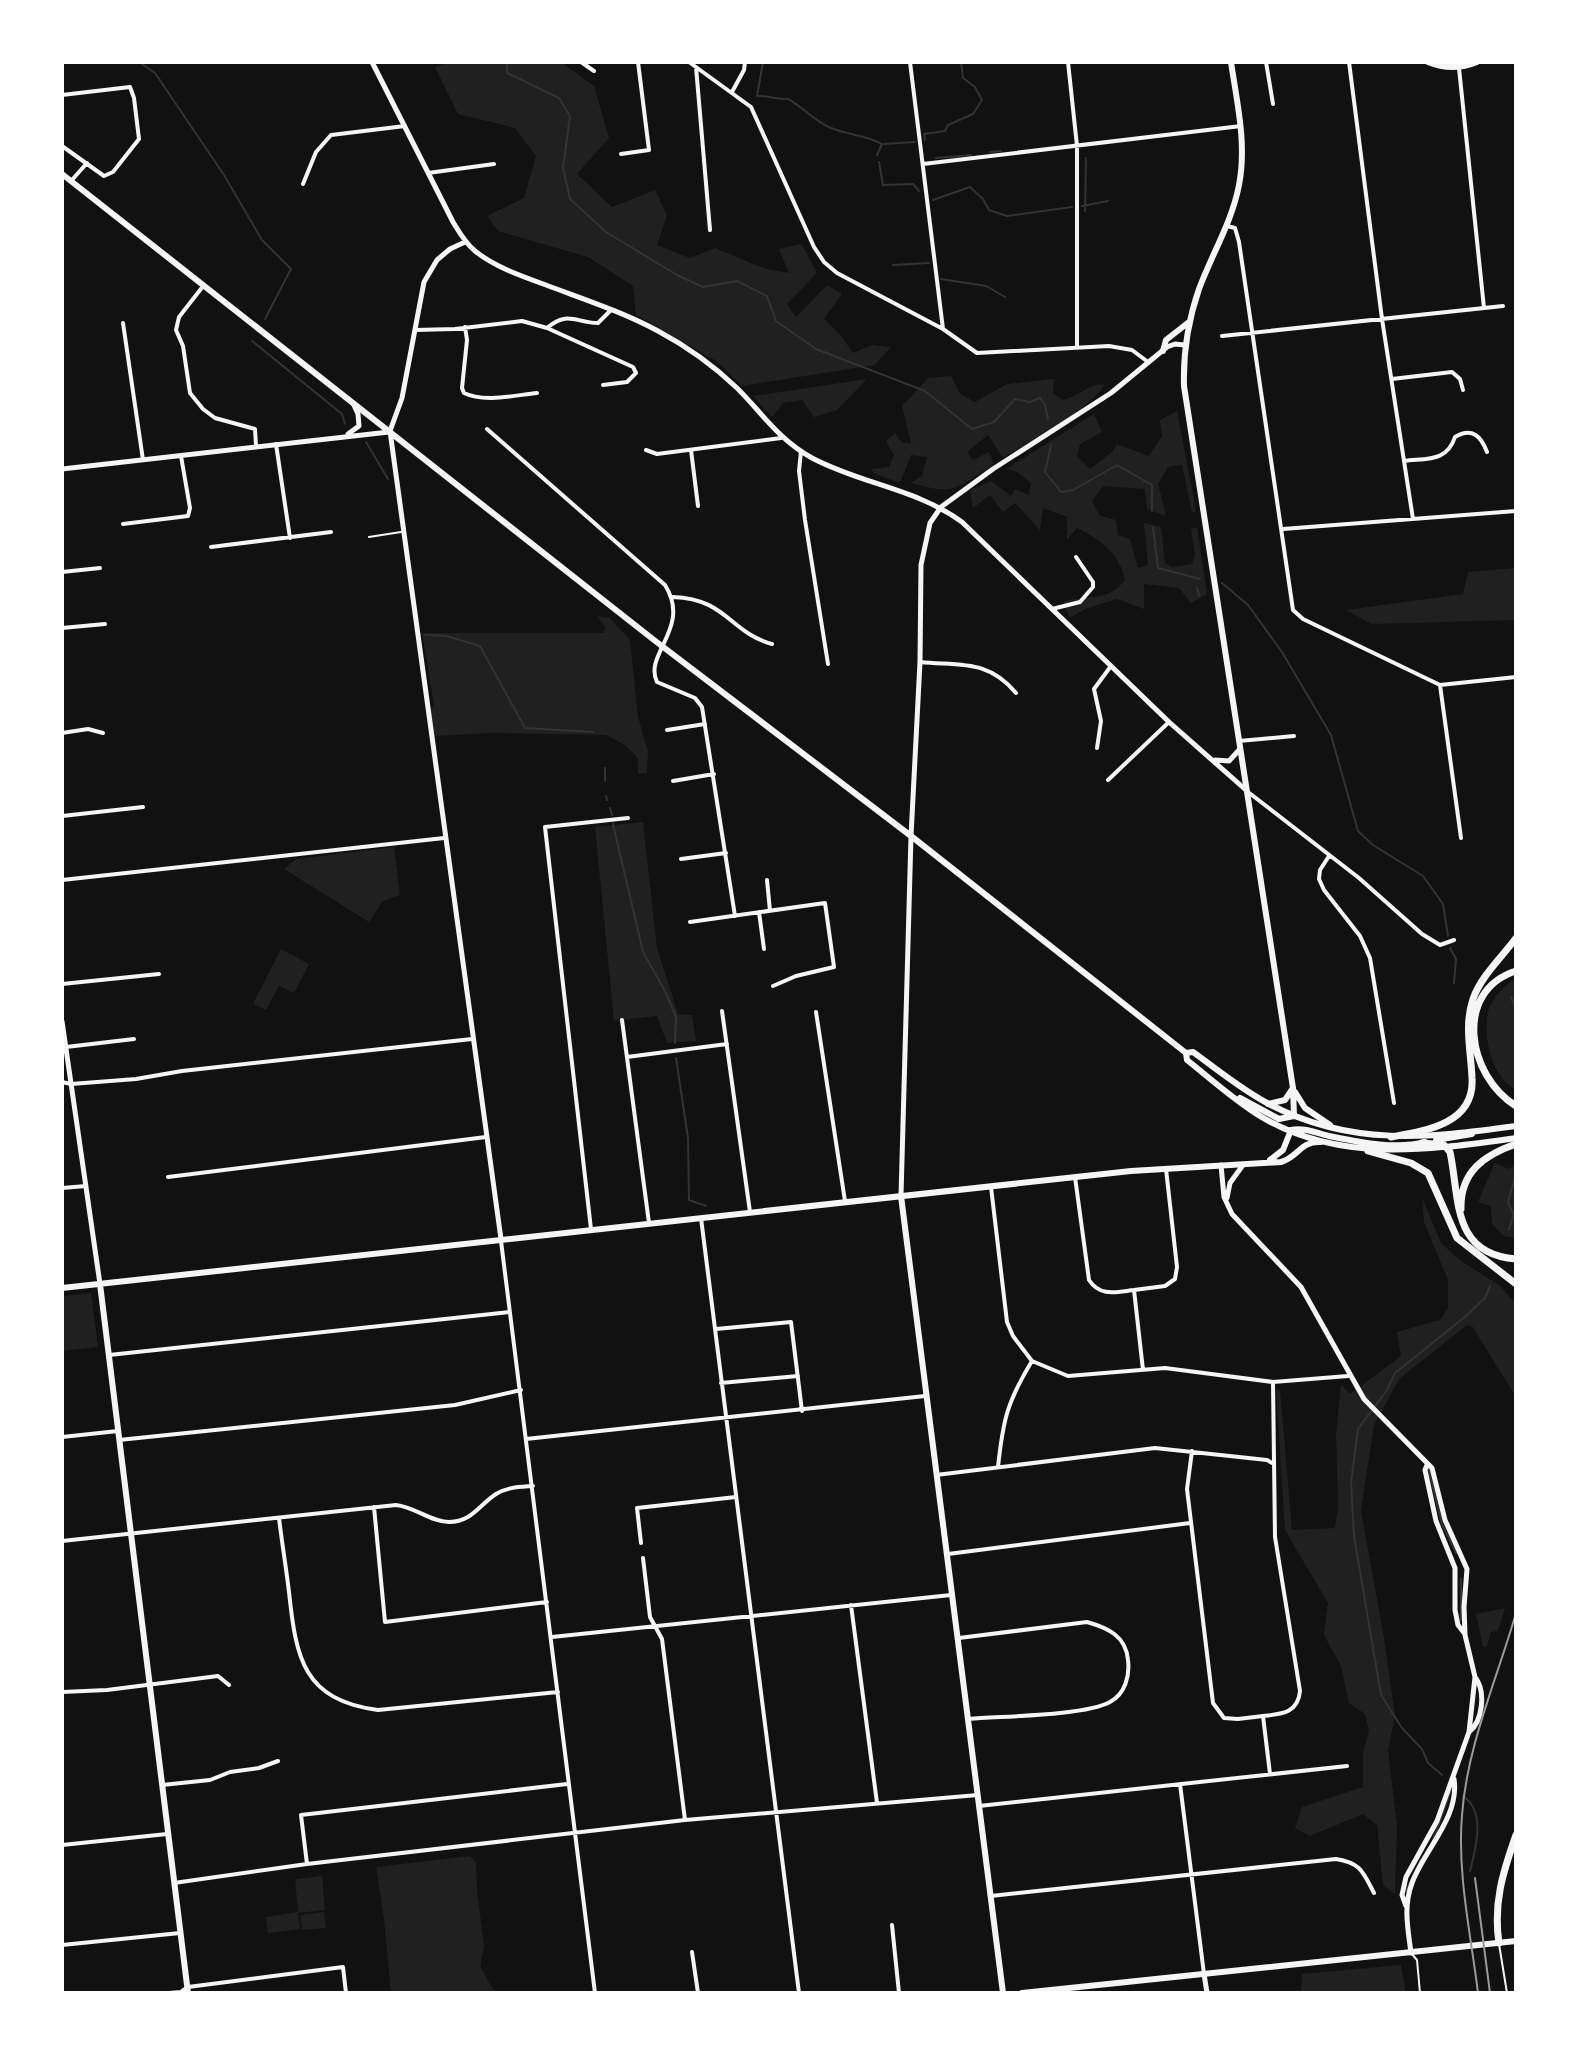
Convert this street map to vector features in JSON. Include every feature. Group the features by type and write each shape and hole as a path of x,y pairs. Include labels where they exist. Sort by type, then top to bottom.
{"highway":[{"path":"1391,1137 1439,1126 1455,1117 1465,1105 1472,1083 1467,1038 1474,997 1516,938"},
{"path":"1516,971 1498,980 1483,998 1475,1019 1474,1033 1476,1056 1484,1074 1495,1090 1516,1106"},
{"path":"1469,1234 1461,1206 1468,1177 1488,1155 1516,1141"},
{"path":"1422,1143 1440,1144 1447,1148 1451,1156 1458,1214 1469,1234 1485,1250 1516,1259"},
{"path":"1368,1151 1411,1163 1428,1173 1457,1238 1516,1284"},
{"path":"1499,1943 1496,1912 1498,1889 1516,1835"}],"main road":[{"path":"1231,62 1241,126 1239,184 1227,226 1199,289 1184,345 1186,400 1293,1088 1291,1130 1280,1154 1263,1162"},
{"path":"1428,62 1459,68 1477,62"},
{"path":"62,174 663,647 911,836 1186,1053 1187,1060 1261,1117 1324,1142 1368,1151 1516,1141"},
{"path":"1163,351 1166,340 1189,322"},
{"path":"1186,1053 1193,1052 1268,1104 1336,1129 1391,1137 1424,1137 1516,1126"},
{"path":"1268,1104 1285,1100 1293,1088"},
{"path":"1293,1088 1305,1108 1336,1129"},
{"path":"1231,1095 1279,1119 1294,1116"},
{"path":"1291,1130 1303,1129 1368,1143 1422,1143 1464,1137 1484,1130"},
{"path":"62,1288 845,1201 1165,1168 1287,1160 1303,1145 1324,1142"},
{"path":"901,1196 1003,1993"},
{"path":"100,1284 188,1990"},
{"path":"1022,1993 1516,1941"}],"street":[{"path":"372,62 465,242 475,251 516,274 611,310 694,351 738,390 781,438 830,467 914,494 941,507 962,522 1169,722 1246,790 1359,878 1422,934 1440,945 1454,940"},
{"path":"581,62 594,71"},
{"path":"621,154 649,150 638,62"},
{"path":"689,62 751,107 814,247 824,262 837,273 943,329 971,350 984,354 1077,346 1124,347 1148,362"},
{"path":"732,93 745,62"},
{"path":"910,62 943,329"},
{"path":"1068,62 1077,146 1077,346"},
{"path":"1266,62 1273,104"},
{"path":"1349,62 1382,319 1413,519"},
{"path":"696,67 710,230"},
{"path":"1459,68 1484,308"},
{"path":"62,95 130,87 139,139 113,172 104,176 62,146"},
{"path":"303,184 321,143 331,135 405,126"},
{"path":"923,164 1241,126"},
{"path":"71,181 87,163"},
{"path":"428,173 494,164"},
{"path":"1227,226 1235,228 1239,242 1293,610 1303,619 1440,685 1516,677"},
{"path":"465,242 450,249 429,271 424,282 402,398 390,431 521,1390 595,1993"},
{"path":"204,285 179,317 176,330 183,346 190,393 215,418 255,429 256,446"},
{"path":"1222,336 1503,306"},
{"path":"547,328 556,320 565,318 598,323 611,310"},
{"path":"415,330 522,321 547,328 608,354 633,367 636,373 627,382 603,385"},
{"path":"123,323 143,460"},
{"path":"465,327 464,393 471,396 537,393"},
{"path":"901,1196 923,546 930,523 941,507 993,469 1111,393 1172,345 1184,345"},
{"path":"1392,379 1452,372 1460,379 1463,390"},
{"path":"340,437 359,426 353,402"},
{"path":"487,429 665,585 673,597 673,625 654,665 653,675 657,682 695,698 702,707 735,916"},
{"path":"62,469 390,431"},
{"path":"1404,461 1445,455 1450,451 1455,437 1461,433 1477,434 1487,452"},
{"path":"646,450 657,454 781,438"},
{"path":"276,444 290,538"},
{"path":"691,450 698,506"},
{"path":"801,451 799,471 802,496 828,664"},
{"path":"123,524 188,516 190,508 181,456"},
{"path":"1283,529 1516,511"},
{"path":"211,547 331,532"},
{"path":"1052,609 1080,602 1093,587 1093,582 1076,557"},
{"path":"62,572 100,568"},
{"path":"673,597 701,600 756,640 772,644"},
{"path":"62,628 105,624"},
{"path":"920,662 984,668 997,674 1016,693"},
{"path":"1097,748 1101,721 1094,689 1111,666"},
{"path":"1440,685 1461,838"},
{"path":"1108,780 1169,722"},
{"path":"667,730 705,724"},
{"path":"62,733 88,729 103,733"},
{"path":"1209,758 1229,761 1239,745 1294,736"},
{"path":"673,781 714,774"},
{"path":"62,816 143,807"},
{"path":"591,1229 545,827 628,818"},
{"path":"62,880 444,838"},
{"path":"681,859 726,853"},
{"path":"1329,856 1320,870 1319,879 1360,936 1370,958 1394,1103"},
{"path":"767,880 770,911"},
{"path":"690,922 825,903 834,967 796,976 773,986"},
{"path":"759,912 764,949"},
{"path":"62,984 159,974"},
{"path":"722,1011 750,1212"},
{"path":"816,1012 845,1201"},
{"path":"622,1020 649,1223"},
{"path":"62,1021 100,1284"},
{"path":"66,1047 134,1039"},
{"path":"62,1082 136,1079 182,1071 472,1039"},
{"path":"627,1057 727,1044"},
{"path":"168,1177 486,1137"},
{"path":"1226,1203 1230,1183 1245,1164"},
{"path":"1221,1165 1226,1203 1235,1218 1301,1287 1348,1376 1364,1399 1432,1468 1445,1520 1467,1569 1465,1635 1482,1703 1454,1778 1456,1788 1448,1813 1413,1882 1406,1906 1411,1953"},
{"path":"1075,1177 1089,1280 1095,1290 1106,1293 1165,1286 1175,1279 1177,1267 1165,1168"},
{"path":"62,1188 86,1186"},
{"path":"991,1187 1007,1322 1013,1336 1032,1361 1068,1376 1165,1368 1273,1382 1348,1376"},
{"path":"701,1218 799,1993"},
{"path":"1134,1290 1143,1370"},
{"path":"109,1355 510,1312"},
{"path":"716,1329 791,1322 802,1411"},
{"path":"998,1467 1002,1423 1016,1387 1032,1361"},
{"path":"721,1383 798,1376"},
{"path":"1192,1451 1187,1489 1213,1703 1224,1718 1238,1719 1290,1711 1297,1704 1300,1691 1276,1549 1273,1382"},
{"path":"119,1440 455,1405 521,1390"},
{"path":"526,1439 926,1396"},
{"path":"62,1437 118,1431"},
{"path":"936,1475 1155,1448 1267,1460 1274,1464"},
{"path":"1427,1465 1425,1470 1436,1521 1455,1568 1458,1625 1465,1635"},
{"path":"62,1541 396,1505 409,1507 438,1521 456,1522 479,1511 494,1495 508,1489 533,1486"},
{"path":"641,1543 637,1508 736,1497"},
{"path":"374,1507 385,1622 547,1602"},
{"path":"279,1517 294,1643 307,1671 321,1689 355,1707 378,1710 558,1692"},
{"path":"948,1554 1190,1523"},
{"path":"643,1558 650,1617 662,1639 685,1820"},
{"path":"552,1637 953,1595"},
{"path":"851,1605 877,1803"},
{"path":"959,1638 1087,1622 1106,1628 1119,1637 1127,1649 1127,1682 1112,1702 1087,1709 969,1719"},
{"path":"62,1692 218,1676 229,1685"},
{"path":"1263,1716 1270,1774"},
{"path":"162,1785 210,1780 278,1761"},
{"path":"979,1806 1347,1766"},
{"path":"307,1864 301,1815 568,1784"},
{"path":"1180,1784 1207,1993"},
{"path":"174,1883 307,1864 685,1820 978,1795"},
{"path":"62,1845 168,1834"},
{"path":"991,1896 1336,1859 1351,1861 1361,1869 1374,1893"},
{"path":"892,1925 899,1993"},
{"path":"62,1945 180,1933"},
{"path":"692,1952 698,1993"},
{"path":"169,1993 343,1967 346,1993"}],"lane":[{"path":"369,537 403,532"},
{"path":"1499,1943 1507,1993"},
{"path":"1411,1953 1417,1960 1420,1993"}],"shaded area":[{"path":"449,62 561,62 594,86 609,138 577,174 612,207 655,190 667,215 657,245 690,258 715,248 766,269 789,273 779,249 802,244 817,273 787,304 796,317 827,285 842,294 824,319 853,353 872,345 891,347 875,365 742,386 716,361 636,315 633,286 588,257 498,231 487,216 524,198 536,156 515,128 458,114 435,67"},
{"path":"951,376 960,394 975,402 1007,384 1054,379 1053,393 1063,400 1093,386 1105,384 1073,415 1003,458 988,435 967,452 973,460 989,452 994,464 955,488 938,489 911,483 922,476 927,457 911,455 900,483 875,474 871,469 889,467 894,455 886,441 895,433 902,443 911,443 902,406 928,378"},
{"path":"867,379 837,410 814,417 802,400 783,403 772,417 753,396"},
{"path":"1177,411 1196,511 1192,513 1182,465 1168,467 1158,484 1166,516 1147,509 1145,489 1103,486 1092,501 1100,516 1116,520 1118,535 1130,539 1138,568 1148,565 1144,523 1161,527 1165,563 1172,567 1192,564 1195,555 1191,529 1197,527 1207,594 1191,603 1179,588 1144,584 1144,609 1117,599 1085,609 1070,618 1063,602 1104,595 1125,580 1114,555 1101,542 1077,528 1067,540 1067,517 1043,508 1040,530 1015,503 1003,512 990,495 973,508 970,490 991,481 1011,496 1015,489 1029,495 1031,483 1017,472 1006,469 1094,414 1102,432 1080,444 1077,456 1090,469 1112,452 1117,444 1149,456 1162,436 1160,420"},
{"path":"1516,568 1516,620 1372,624 1346,610 1463,594 1468,572"},
{"path":"597,616 610,618 630,640 638,717 648,752 647,773 638,774 638,758 625,745 606,735 488,733 435,736 430,711 434,705 422,633 604,633 605,627"},
{"path":"643,822 657,948 678,1014 692,1015 696,1041 667,1043 657,1016 614,1021 595,827"},
{"path":"394,847 400,895 383,901 369,922 284,869 296,859"},
{"path":"281,949 309,964 294,993 279,986 266,1010 253,1004"},
{"path":"1511,981 1516,981 1516,1090 1496,1068 1486,1027 1490,1006"},
{"path":"1495,1163 1509,1169 1516,1165 1516,1238 1503,1236 1492,1223 1491,1206 1478,1202"},
{"path":"1422,1198 1441,1243 1461,1261 1499,1285 1516,1304 1516,1397 1472,1326 1467,1325 1399,1379 1374,1425 1361,1510 1395,1716 1388,1750 1397,1826 1395,1894 1383,1885 1377,1825 1363,1814 1310,1836 1295,1828 1302,1807 1363,1787 1363,1753 1369,1731 1365,1714 1349,1703 1341,1666 1324,1635 1328,1603 1285,1530 1276,1389 1280,1390 1292,1530 1335,1528 1338,1507 1336,1433 1341,1384 1350,1394 1401,1356 1397,1332 1440,1320 1448,1308 1448,1280 1424,1222"},
{"path":"91,1293 98,1347 62,1351 62,1296"},
{"path":"1505,1608 1498,1631 1491,1632 1487,1646 1483,1647 1476,1614"},
{"path":"470,1856 476,1863 484,1947 480,1966 495,1993 391,1993 376,1867"},
{"path":"322,1876 325,1910 298,1913 300,1929 268,1933 266,1917 298,1912 295,1879"},
{"path":"324,1912 326,1928 302,1930 300,1915"},
{"path":"1401,1965 1406,1993 1301,1993 1302,1974"}],"waterway":[{"path":"139,62 155,73 224,175 262,240 291,269 265,319"},
{"path":"507,62 507,73 559,98 570,116 563,168 570,199 606,232 703,287 737,281 767,296 776,321 816,349 925,391 972,429 994,422 1015,399 1030,402 1040,398 1048,419"},
{"path":"763,62 757,96 788,99 831,128 882,144 877,155"},
{"path":"925,140 924,134 945,131 948,125 973,114 982,100 975,87 963,78 961,62"},
{"path":"884,144 915,142"},
{"path":"990,152 1001,151"},
{"path":"936,158 971,155"},
{"path":"1085,211 1086,158"},
{"path":"879,162 883,185 913,184 919,191"},
{"path":"933,200 970,187 989,210 1007,216 1072,207"},
{"path":"1082,206 1108,201"},
{"path":"893,265 929,263"},
{"path":"941,279 986,286 1005,297"},
{"path":"252,341 342,414 345,424"},
{"path":"366,442 388,479"},
{"path":"1051,445 1045,472 1061,492 1073,490 1117,465 1152,485 1152,511"},
{"path":"1153,527 1158,568 1200,579"},
{"path":"1222,583 1248,605 1282,652 1331,735 1358,831 1373,845 1423,876 1443,904 1448,936"},
{"path":"1197,588 1199,595"},
{"path":"425,635 446,636 480,646 525,728 593,732"},
{"path":"605,768 605,781"},
{"path":"606,796 607,800"},
{"path":"610,808 612,815"},
{"path":"613,824 643,952 676,1017 675,1043"},
{"path":"1450,948 1456,959 1454,983"},
{"path":"1511,997 1516,1010"},
{"path":"676,1058 688,1138 689,1200 706,1206"},
{"path":"1516,1174 1508,1202 1516,1220"},
{"path":"1509,1230 1513,1216"},
{"path":"1442,1775 1428,1763 1422,1749 1402,1728 1381,1695 1354,1536 1351,1483 1358,1429 1387,1390 1395,1373 1466,1316 1485,1298 1490,1286"},
{"path":"1428,1467 1442,1524 1456,1553"},
{"path":"1461,1579 1461,1620"},
{"path":"1433,1840 1452,1788"},
{"path":"1463,1796 1475,1811 1477,1820 1470,1871"},
{"path":"1406,1891 1421,1859"}],"tram line":[{"path":"1478,1993 1463,1882 1462,1815 1476,1738 1516,1613"},
{"path":"1475,1878 1490,1993"}]}
